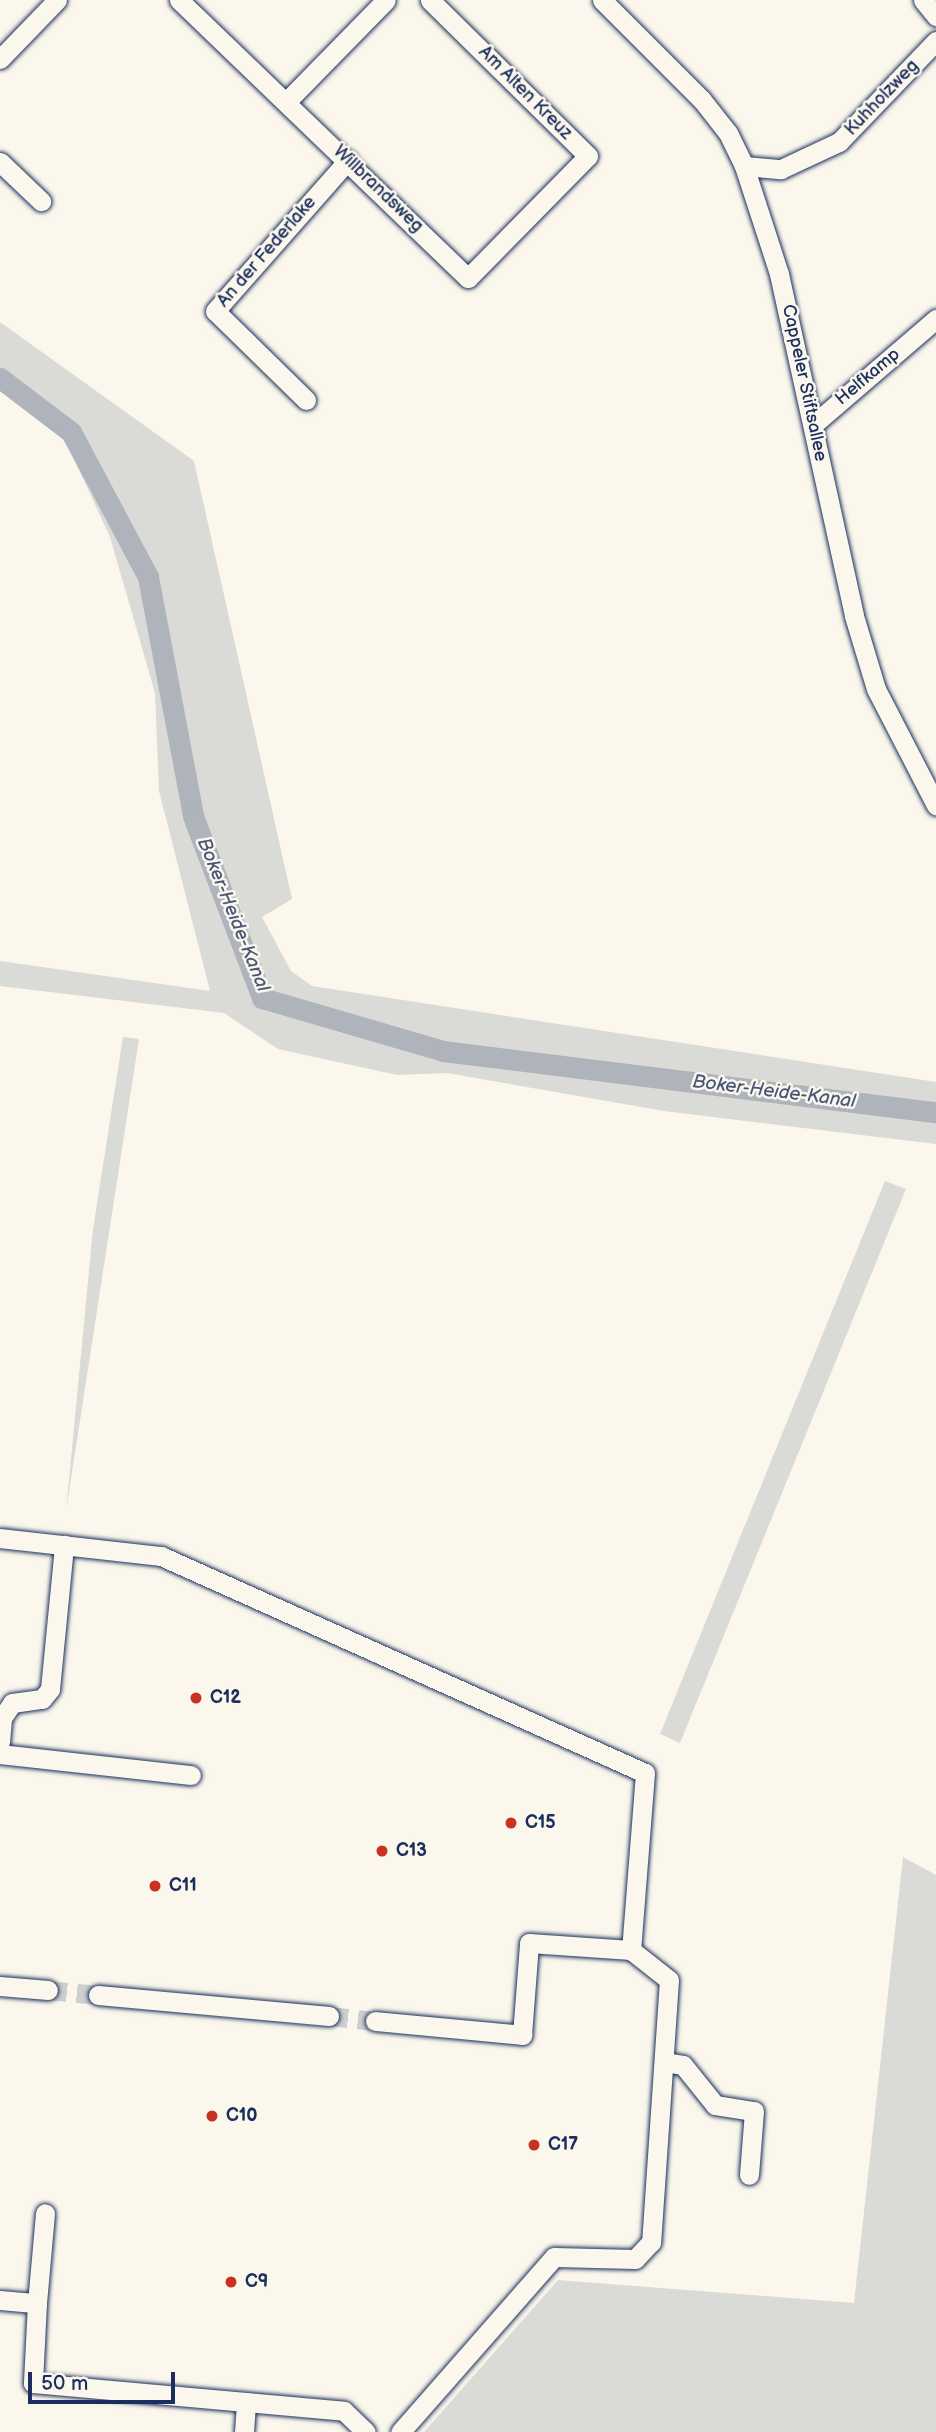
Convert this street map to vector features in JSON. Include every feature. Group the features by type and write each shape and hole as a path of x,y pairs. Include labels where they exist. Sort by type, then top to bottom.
{"street":[{"path":"0,59 57,0"},
{"name":"Willbrandsweg","path":"178,0 287,101 468,278"},
{"path":"287,101 386,0"},
{"name":"Am Alten Kreuz","path":"430,0 588,156 468,278"},
{"name":"Cappeler Stiftsallee","path":"602,0 702,100 728,134 744,166 779,274 814,423 854,616 876,689 936,805"},
{"path":"923,0 936,16"},
{"name":"Kuhholzweg","path":"744,166 781,169 839,142 936,41"},
{"name":"An der Federlake","path":"306,400 215,311 348,160"},
{"path":"0,162 41,201"},
{"name":"Helfkamp","path":"814,423 929,325 936,346"},
{"path":"0,1538 161,1556 646,1773 631,1950"},
{"path":"0,1742 2,1718 12,1703 41,1699 50,1689 64,1545"},
{"path":"0,1754 191,1774"},
{"path":"375,2021 522,2035 529,1943 631,1950 669,1980 651,2242 635,2259 554,2257 400,2432"},
{"path":"0,1986 48,1990"},
{"path":"98,1995 329,2016"},
{"path":"664,2062 683,2065 715,2105 754,2111 749,2175"},
{"path":"45,2213 33,2384 344,2411 366,2432"},
{"path":"0,2300 37,2303"},
{"path":"244,2432 246,2402"}],"shaded area":[{"path":"0,322 194,461 292,899 262,917 291,971 312,986 936,1082 936,1144 664,1111 447,1073 397,1075 278,1049 224,1013 0,986 0,961 210,991 159,791 155,693 110,537 62,433 0,388"},
{"path":"123,1037 139,1039 66,1511 93,1229"},
{"path":"885,1181 906,1189 680,1743 660,1734"},
{"path":"903,1857 936,1875 936,2432 424,2432 558,2280 854,2303"}],"waterway":[{"name":"Boker-Heide-Kanal","path":"0,378 71,432 148,577 193,816 262,998 443,1051 936,1112"}],"tunnel":[{"path":"48,1990 98,1995"},
{"path":"329,2016 375,2021"}],"place":[{"name":"C12","path":"196,1698"},
{"name":"C15","path":"511,1823"},
{"name":"C13","path":"382,1851"},
{"name":"C11","path":"155,1886"},
{"name":"C10","path":"212,2116"},
{"name":"C17","path":"534,2145"},
{"name":"C9","path":"231,2282"}]}
